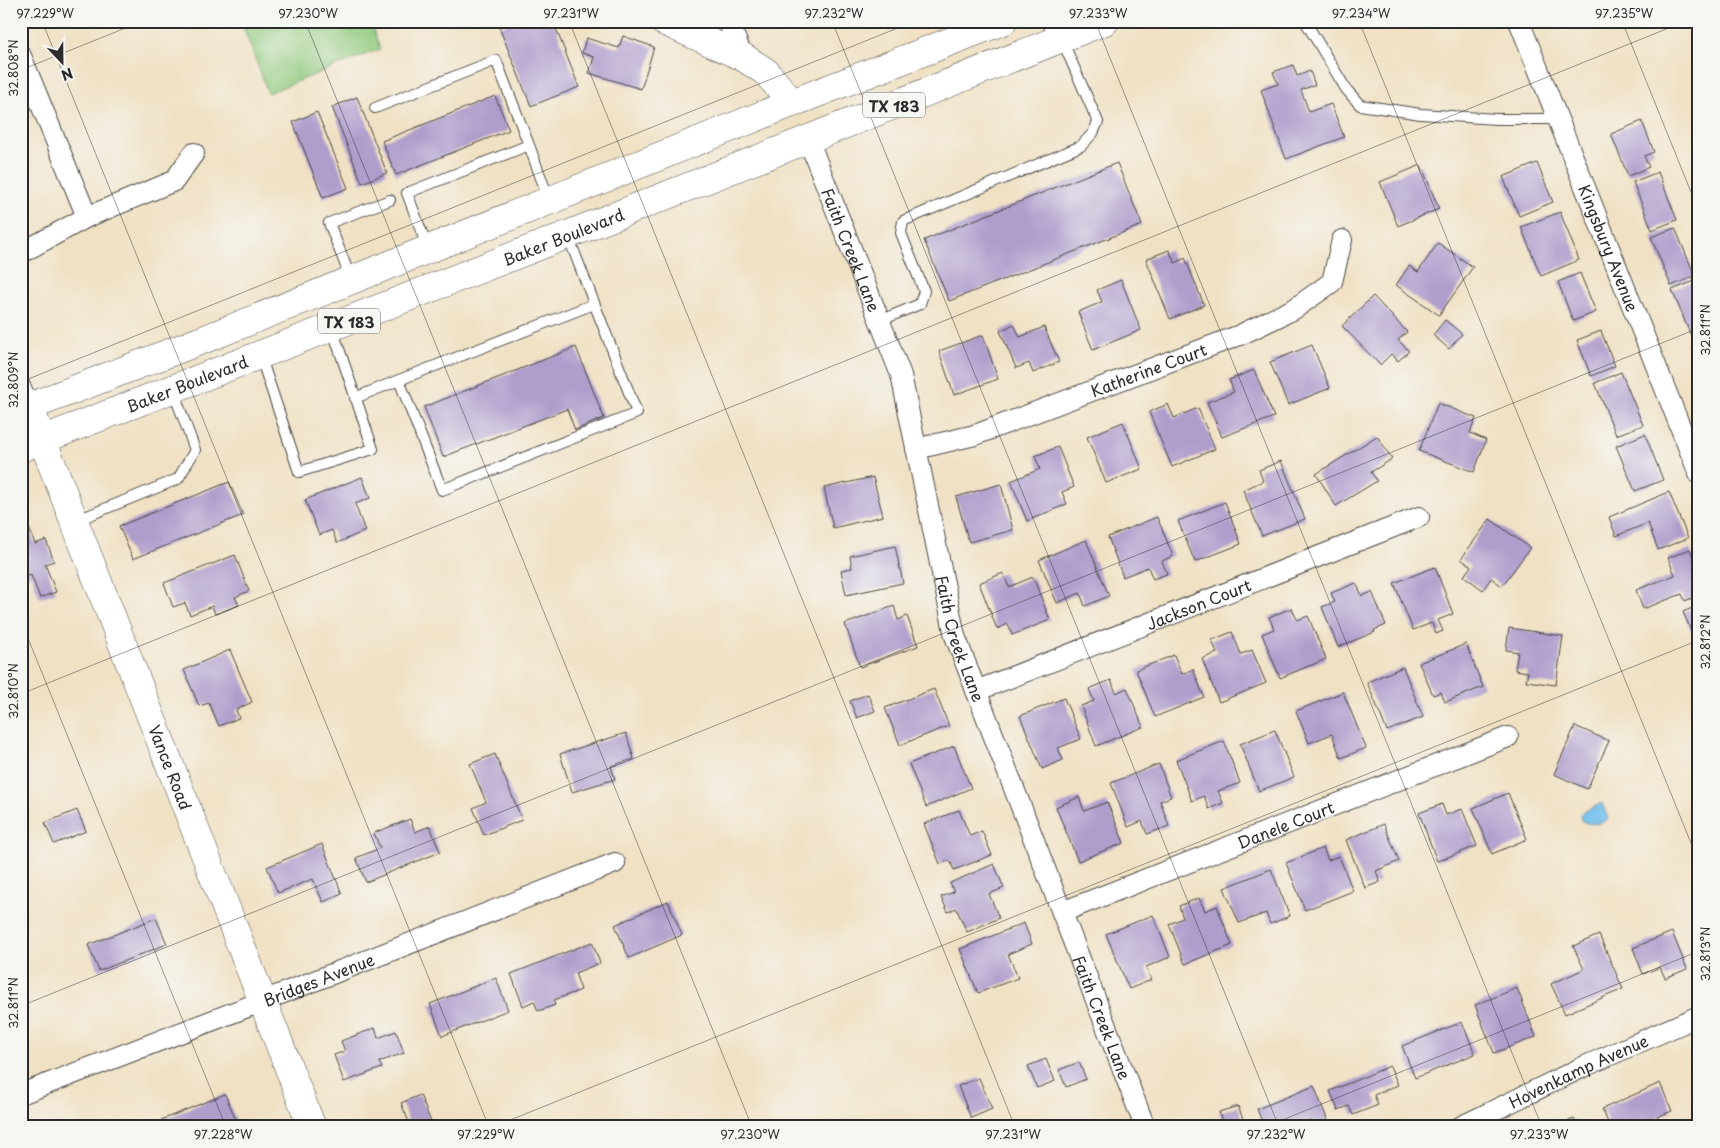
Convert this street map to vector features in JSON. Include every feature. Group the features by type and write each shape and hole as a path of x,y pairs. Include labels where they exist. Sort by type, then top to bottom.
{"main road":[{"path":"664,21 743,57 766,72 792,103 808,139"},
{"name":"TX 183","path":"24,401 210,337 792,103 1003,21"},
{"name":"Baker Boulevard","path":"32,444 808,139 1056,30 1105,21"},
{"name":"Vance Road","path":"24,401 32,444 75,522 312,1127"}],"street":[{"path":"728,21 743,57"},
{"name":"Kingsbury Avenue","path":"1519,21 1699,474"},
{"path":"21,56 87,217"},
{"name":"Faith Creek Lane","path":"808,139 901,375 955,636 1146,1127"},
{"path":"21,254 87,217 174,180 194,153"},
{"name":"Katherine Court","path":"916,449 975,435 1240,335 1294,309 1332,282 1342,240"},
{"name":"Jackson Court","path":"976,691 1420,518"},
{"name":"Danele Court","path":"1062,912 1508,737"},
{"name":"Bridges Avenue","path":"21,1094 615,863"},
{"name":"Hovenkamp Avenue","path":"1460,1127 1583,1067 1699,1016"}],"lane":[{"path":"1305,21 1346,89 1360,105 1421,114 1487,119 1558,119"},
{"path":"880,321 920,304 924,291 901,233 903,221 1081,146 1093,134 1098,122 1056,30"},
{"path":"375,108 496,60 550,201"},
{"path":"428,249 407,194 529,145"},
{"path":"351,280 329,223 390,200"},
{"path":"399,380 442,490 637,413 567,235"},
{"path":"355,398 594,304"},
{"path":"260,355 299,472 373,449 332,327"},
{"path":"75,522 178,479 195,450 173,389"}],"green space":[{"path":"241,21 370,21 380,49 268,93"}],"water":[{"path":"1602,803 1608,819 1594,824 1581,820 1580,814"}],"building":[{"path":"513,21 553,21 579,87 531,106 499,27"},
{"path":"623,36 654,47 641,89 589,73 594,57 582,53 586,38 619,48"},
{"path":"1293,65 1297,76 1310,71 1315,85 1301,90 1309,112 1331,104 1344,137 1286,159 1261,90 1278,84 1273,72"},
{"path":"495,96 509,130 396,175 382,141"},
{"path":"357,97 387,173 362,183 332,107"},
{"path":"317,112 348,188 323,198 293,122"},
{"path":"1642,121 1654,152 1644,156 1649,167 1628,176 1611,134"},
{"path":"1117,163 1142,225 949,301 924,240"},
{"path":"1537,163 1553,202 1519,216 1503,177"},
{"path":"1421,165 1439,209 1398,226 1380,182"},
{"path":"1658,172 1677,220 1652,230 1633,182"},
{"path":"1560,212 1579,260 1541,276 1521,227"},
{"path":"1675,228 1695,276 1671,286 1651,237"},
{"path":"1438,243 1473,267 1439,315 1396,285 1409,266 1418,272"},
{"path":"1169,250 1175,263 1185,258 1204,305 1170,319 1146,259"},
{"path":"1580,273 1596,312 1573,321 1558,282"},
{"path":"1121,280 1141,330 1093,350 1078,312 1102,302 1097,290"},
{"path":"1697,280 1699,284 1699,333 1691,336 1672,290"},
{"path":"1373,296 1407,332 1398,340 1409,351 1398,361 1391,354 1380,365 1342,326"},
{"path":"1445,320 1462,334 1449,349 1433,335"},
{"path":"1014,324 1020,337 1044,327 1059,362 1033,373 1029,363 1016,368 1000,331"},
{"path":"1601,331 1615,366 1591,376 1577,340"},
{"path":"983,335 998,379 954,395 939,351"},
{"path":"1312,345 1330,388 1288,405 1270,362"},
{"path":"1699,345 1699,365 1692,348"},
{"path":"576,347 604,418 575,430 567,409 443,457 424,407"},
{"path":"1254,370 1274,417 1222,437 1207,402 1234,392 1229,380"},
{"path":"1621,372 1643,425 1616,435 1595,383"},
{"path":"1438,403 1476,418 1470,433 1486,440 1474,472 1419,451"},
{"path":"1168,404 1174,418 1198,408 1215,449 1172,467 1149,412"},
{"path":"1123,422 1142,469 1106,483 1087,437"},
{"path":"1645,434 1663,480 1635,491 1616,446"},
{"path":"1377,436 1392,459 1371,472 1377,481 1336,506 1316,474"},
{"path":"1058,447 1074,487 1062,492 1067,504 1027,521 1011,481 1040,469 1035,456"},
{"path":"1281,461 1305,519 1262,536 1243,490 1263,481 1259,470"},
{"path":"362,477 370,498 355,504 365,531 337,543 332,530 319,535 305,500"},
{"path":"873,477 883,516 833,528 824,488"},
{"path":"229,482 243,515 133,559 119,526"},
{"path":"1001,484 1013,530 969,542 956,497"},
{"path":"1669,492 1688,538 1658,550 1648,523 1616,536 1609,517"},
{"path":"1225,502 1241,544 1195,562 1178,521"},
{"path":"1157,517 1173,556 1162,561 1167,574 1153,579 1148,567 1123,577 1108,537"},
{"path":"1490,519 1530,548 1502,586 1491,578 1483,590 1464,576 1471,566 1461,559"},
{"path":"26,520 35,544 46,540 54,561 45,564 56,592 40,598 31,575 21,579 21,522"},
{"path":"1086,540 1109,596 1085,606 1080,593 1057,603 1039,560"},
{"path":"895,546 903,583 846,595 841,570 852,568 850,556"},
{"path":"1690,549 1699,572 1699,595 1685,601 1682,594 1643,609 1636,590 1675,575 1668,558"},
{"path":"235,555 249,591 235,597 239,605 215,614 212,606 190,615 185,603 173,607 164,583"},
{"path":"1435,567 1453,614 1438,620 1443,631 1436,634 1432,623 1413,630 1394,583"},
{"path":"1003,573 1009,587 1033,577 1050,620 1012,635 1008,624 997,629 979,583"},
{"path":"1356,583 1362,596 1372,592 1386,625 1374,630 1375,632 1338,647 1322,607 1335,602 1331,593"},
{"path":"1699,605 1699,649 1683,612"},
{"path":"894,606 898,620 907,616 918,646 860,667 845,624"},
{"path":"1292,608 1297,620 1308,616 1326,659 1280,678 1262,634 1274,629 1269,617"},
{"path":"1509,628 1563,636 1556,685 1526,681 1528,672 1515,670 1518,652 1506,650"},
{"path":"1232,632 1241,654 1252,650 1266,683 1219,702 1202,659 1217,653 1212,640"},
{"path":"1466,644 1483,687 1445,702 1441,692 1433,695 1419,663"},
{"path":"230,650 252,702 236,710 239,718 219,726 209,703 199,706 184,670"},
{"path":"1174,655 1182,674 1193,669 1204,697 1155,717 1136,670"},
{"path":"1403,667 1423,717 1387,731 1367,682"},
{"path":"1111,680 1116,693 1127,688 1143,727 1096,746 1081,706 1094,701 1089,689"},
{"path":"934,689 949,726 900,745 885,708"},
{"path":"1343,692 1366,748 1341,758 1332,734 1309,743 1296,711"},
{"path":"868,694 875,711 857,718 850,701"},
{"path":"1064,698 1081,739 1058,748 1063,760 1042,769 1020,716"},
{"path":"1575,726 1609,741 1587,789 1554,774"},
{"path":"1275,730 1294,777 1259,791 1240,744"},
{"path":"626,733 634,759 611,766 615,779 572,792 560,754"},
{"path":"1224,741 1240,783 1218,791 1223,803 1209,809 1204,796 1192,801 1176,760"},
{"path":"954,746 971,788 926,807 909,764"},
{"path":"495,754 522,820 484,835 473,808 486,802 470,764"},
{"path":"1159,764 1171,797 1160,801 1169,826 1147,834 1142,821 1128,827 1111,783"},
{"path":"1508,793 1527,839 1492,854 1473,808"},
{"path":"1079,797 1084,811 1107,802 1124,843 1078,861 1056,807"},
{"path":"1442,804 1446,815 1462,809 1477,846 1437,861 1419,813"},
{"path":"77,810 86,831 54,844 45,823"},
{"path":"959,810 970,836 982,831 992,855 954,870 950,860 940,864 924,824"},
{"path":"410,819 415,832 430,826 440,852 366,882 356,858 380,848 374,833"},
{"path":"1384,824 1399,861 1376,871 1380,882 1365,888 1346,840"},
{"path":"322,844 342,894 323,902 313,879 278,893 267,867"},
{"path":"1323,848 1328,860 1339,856 1353,891 1305,910 1286,863"},
{"path":"994,864 1004,888 989,894 999,918 967,932 956,908 948,912 941,897 954,892 950,883"},
{"path":"1271,869 1290,916 1270,924 1266,913 1239,923 1224,888"},
{"path":"1199,898 1205,911 1217,906 1232,945 1185,964 1169,924 1183,918 1179,906"},
{"path":"668,901 682,935 629,958 615,925"},
{"path":"1153,915 1170,957 1146,967 1151,980 1129,989 1106,934"},
{"path":"156,918 167,944 99,971 88,945"},
{"path":"1024,923 1032,944 1008,954 1018,978 978,993 960,949"},
{"path":"1672,932 1687,969 1665,978 1660,967 1643,974 1633,948"},
{"path":"1599,935 1623,989 1565,1014 1551,984 1584,969 1573,946"},
{"path":"592,942 600,963 575,973 581,990 554,1000 555,1005 538,1011 534,1001 523,1006 511,974"},
{"path":"496,978 508,1010 442,1036 430,1004"},
{"path":"1517,988 1536,1037 1494,1053 1475,1005"},
{"path":"1462,1022 1475,1054 1415,1078 1402,1046"},
{"path":"375,1028 378,1038 396,1031 404,1053 379,1062 382,1068 344,1082 334,1055 345,1051 341,1041"},
{"path":"1046,1059 1055,1081 1037,1088 1028,1066"},
{"path":"1079,1062 1086,1079 1066,1087 1059,1070"},
{"path":"1390,1066 1398,1085 1374,1095 1378,1105 1353,1115 1349,1106 1338,1110 1330,1091"},
{"path":"979,1078 992,1109 971,1118 958,1086"},
{"path":"1660,1083 1672,1111 1657,1117 1659,1121 1645,1127 1610,1127 1602,1109"},
{"path":"1314,1086 1330,1126 1313,1127 1311,1121 1297,1127 1264,1127 1257,1109"},
{"path":"225,1094 239,1127 164,1127 161,1120"},
{"path":"420,1095 433,1127 411,1127 401,1103"},
{"path":"1238,1106 1246,1127 1218,1127 1223,1125 1219,1112"},
{"path":"1574,1119 1577,1127 1562,1127 1561,1124"}]}
